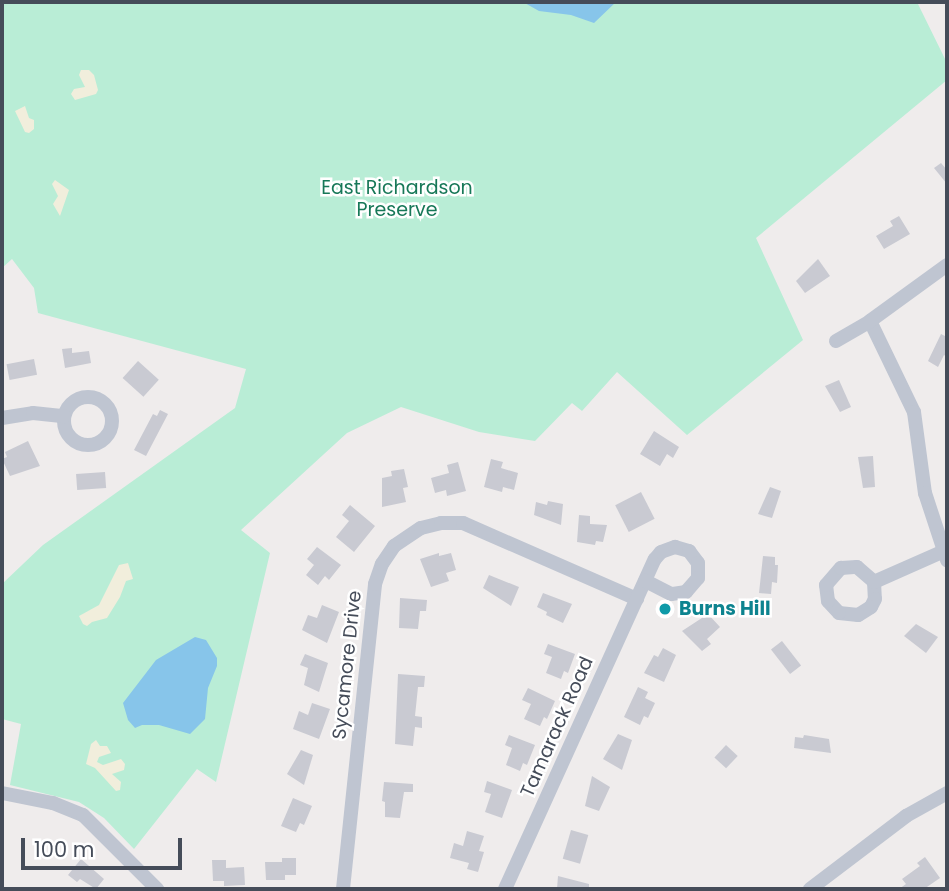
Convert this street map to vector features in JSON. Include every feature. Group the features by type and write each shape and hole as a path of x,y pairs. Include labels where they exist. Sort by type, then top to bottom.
{"street":[{"path":"836,341 870,321 947,265"},
{"path":"870,321 914,412 925,493 946,556 874,582"},
{"path":"2,418 33,413 64,416"},
{"name":"Sycamore Drive","path":"343,889 375,584 382,564 394,547 421,528 441,523 463,523 637,599"},
{"name":"Tamarack Road","path":"505,889 645,581"},
{"path":"810,889 906,816 947,791"},
{"path":"2,793 53,803 83,816 157,889"}],"green space":[{"name":"East Richardson Preserve","path":"2,2 917,2 947,63 947,80 756,238 803,340 687,435 617,372 582,411 572,403 535,441 479,432 401,407 347,433 241,530 270,553 216,782 197,769 134,849 104,818 79,802 10,785 21,724 2,719 2,584 43,545 235,408 246,369 38,313 34,288 12,259 2,268"}],"sand":[{"path":"81,70 89,70 94,75 98,90 96,94 75,100 71,94 74,89 85,87 79,75"},
{"path":"25,106 29,118 34,120 34,129 29,133 25,132 15,111"},
{"path":"55,180 69,190 60,216 53,204 58,196 52,184"},
{"path":"128,563 133,579 126,581 107,618 87,626 83,624 79,616 99,605 119,565"},
{"path":"96,740 100,746 107,746 111,753 99,757 97,762 103,765 121,759 125,764 124,770 112,774 121,782 120,790 116,791 95,768 86,764 91,744"}],"water":[{"path":"523,2 616,2 594,23 571,15 539,11"},
{"path":"195,637 206,640 217,658 217,666 208,688 205,719 190,734 159,725 142,725 135,728 128,720 123,703 156,660"}],"building":[{"path":"941,163 947,170 947,184 934,168"},
{"path":"899,216 910,234 884,249 876,236 893,226 890,221"},
{"path":"818,259 830,276 805,293 796,281"},
{"path":"941,334 947,337 947,357 944,355 938,367 928,361"},
{"path":"72,348 72,353 89,351 91,363 65,368 62,349"},
{"path":"34,359 37,375 10,380 7,364"},
{"path":"138,361 159,380 143,397 123,378"},
{"path":"839,380 851,407 840,412 825,386"},
{"path":"160,410 168,414 146,456 134,450 153,414 157,416"},
{"path":"654,431 679,447 673,458 667,454 660,466 640,454"},
{"path":"28,441 40,466 10,476 2,459 7,457 5,452"},
{"path":"873,456 875,487 863,488 858,457"},
{"path":"491,459 503,462 501,468 518,473 514,490 503,487 502,492 484,487"},
{"path":"458,462 466,491 447,496 446,490 435,493 431,478 449,473 447,465"},
{"path":"404,469 408,487 403,488 406,502 382,507 382,478 392,476 391,471"},
{"path":"105,472 106,488 77,490 76,474"},
{"path":"770,487 781,491 772,518 758,514"},
{"path":"641,492 655,519 629,532 615,505"},
{"path":"548,501 563,504 561,525 534,515 536,502 547,505"},
{"path":"350,505 375,526 354,552 336,537 349,521 342,515"},
{"path":"579,515 590,516 590,524 607,525 603,542 596,541 595,545 577,542"},
{"path":"317,547 341,565 329,580 325,576 318,585 306,575 314,565 307,559"},
{"path":"439,553 439,556 451,553 456,570 446,573 449,581 431,587 420,559"},
{"path":"763,556 775,557 775,565 778,565 777,583 772,582 771,594 759,593"},
{"path":"489,575 519,587 511,606 483,588"},
{"path":"543,593 572,604 563,623 537,607"},
{"path":"400,598 427,600 426,611 420,611 418,629 399,628"},
{"path":"322,605 339,612 327,643 302,630 308,615 317,618"},
{"path":"708,614 720,627 707,639 711,644 702,651 682,631"},
{"path":"916,624 938,637 926,653 904,636"},
{"path":"782,641 801,665 790,674 771,650"},
{"path":"548,644 575,654 568,673 564,671 561,679 546,673 552,657 544,654"},
{"path":"663,648 676,655 664,682 644,673 654,655 658,657"},
{"path":"305,654 328,663 319,692 304,685 308,668 300,665"},
{"path":"398,674 425,676 424,687 418,687 415,716 422,717 422,728 415,727 413,746 395,744"},
{"path":"638,687 648,692 645,698 655,703 648,718 644,716 640,725 624,717"},
{"path":"528,688 555,701 547,719 544,717 540,726 524,719 531,704 522,700"},
{"path":"312,703 330,709 319,739 293,729 299,711 308,715"},
{"path":"618,734 632,740 622,770 603,759"},
{"path":"509,735 535,745 527,765 523,763 520,771 506,765 512,748 505,745"},
{"path":"804,735 829,739 831,753 794,748 795,737 803,738"},
{"path":"726,745 738,756 726,768 714,757"},
{"path":"301,750 313,755 304,785 287,774"},
{"path":"592,776 610,787 599,811 585,806"},
{"path":"487,781 512,790 502,818 485,812 491,794 484,792"},
{"path":"384,782 413,784 413,792 404,792 400,818 385,817 385,802 382,801"},
{"path":"293,798 312,806 304,825 300,823 296,832 281,826"},
{"path":"571,830 588,835 580,864 563,859"},
{"path":"467,831 484,836 479,851 484,852 478,872 467,869 469,863 450,858 454,843 463,846"},
{"path":"925,857 940,878 924,889 899,889 906,884 902,879 920,866 917,863"},
{"path":"282,858 296,858 296,875 285,875 285,880 266,880 265,862 282,862"},
{"path":"81,859 104,879 96,889 80,879 77,882 68,875"},
{"path":"212,860 226,860 226,868 244,867 245,885 224,886 224,881 213,881"},
{"path":"558,876 589,884 589,889 557,889"}],"place":[{"name":"Burns Hill","path":"665,609"}]}
